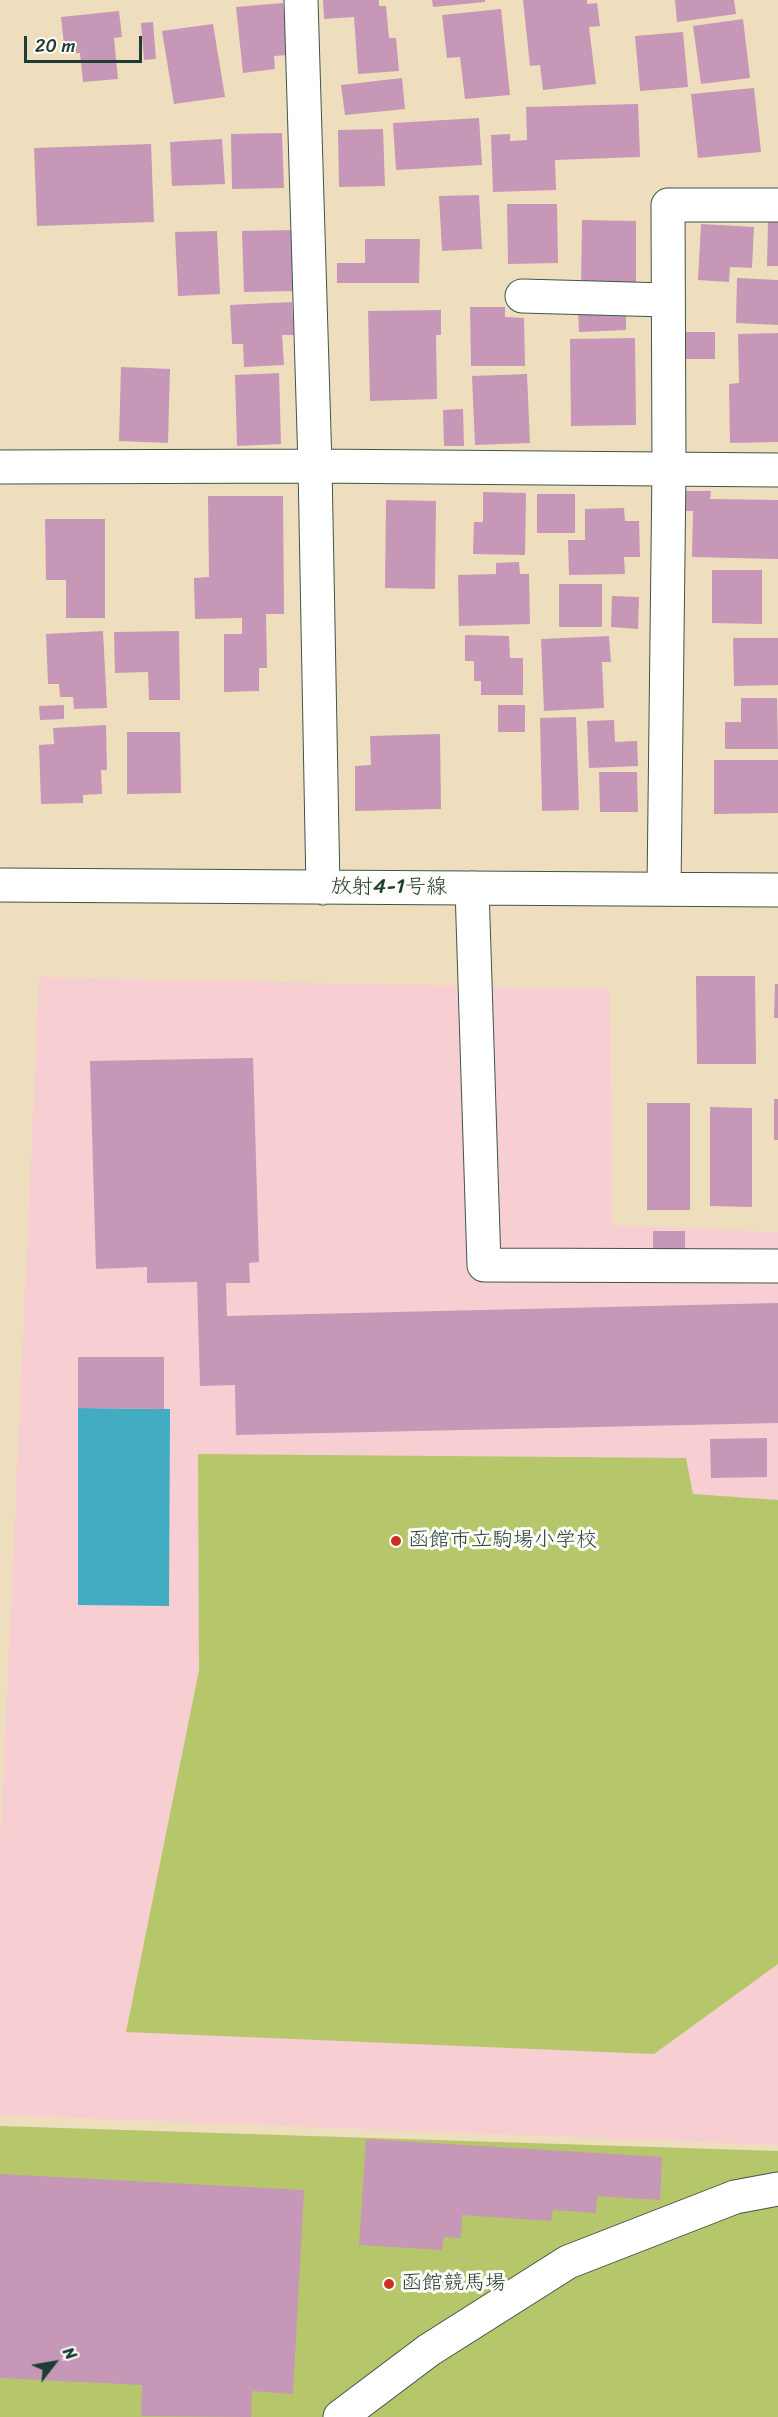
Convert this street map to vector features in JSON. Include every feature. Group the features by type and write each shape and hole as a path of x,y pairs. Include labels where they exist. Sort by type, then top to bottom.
{"street":[{"path":"301,0 315,466 323,888"},
{"path":"664,888 669,470 668,205 778,206"},
{"path":"522,296 667,300"},
{"path":"0,467 315,466 778,470"},
{"name":"放射4-1号線","path":"0,885 778,890"},
{"path":"472,888 484,1265 778,1266"},
{"path":"340,2417 429,2350 568,2262 735,2197 778,2189"}],"shaded area":[{"name":"函館市立駒場小学校","path":"39,977 610,989 613,1225 778,1232 778,2145 0,2115 0,1851"}],"green space":[{"path":"198,1454 686,1458 693,1494 778,1500 778,1964 654,2054 126,2032 199,1670"},
{"name":"函館競馬場","path":"0,2126 778,2151 778,2417 0,2417"}],"water":[{"path":"78,1408 170,1409 169,1606 78,1605"}],"building":[{"path":"323,0 379,0 379,6 386,6 389,38 396,38 399,71 358,74 354,17 324,19"},
{"path":"432,0 485,0 485,2 433,7"},
{"path":"523,0 587,0 587,4 597,3 600,26 589,27 596,84 543,90 540,65 530,66"},
{"path":"675,0 734,0 736,14 677,22"},
{"path":"283,3 289,55 274,56 275,69 243,73 236,7"},
{"path":"501,9 510,95 465,99 460,57 447,58 442,15"},
{"path":"119,11 122,37 114,38 118,79 83,82 80,53 65,54 61,17"},
{"path":"743,19 750,78 701,84 693,26"},
{"path":"153,22 156,59 144,60 141,23"},
{"path":"213,24 225,97 174,104 162,31"},
{"path":"683,32 688,87 640,91 635,36"},
{"path":"402,78 405,109 345,115 341,85"},
{"path":"754,88 761,152 698,158 691,94"},
{"path":"638,104 640,157 555,160 556,190 493,192 491,135 510,134 510,141 527,140 526,107"},
{"path":"479,118 482,165 396,170 393,123"},
{"path":"383,129 385,186 339,187 338,130"},
{"path":"282,133 284,188 232,189 231,134"},
{"path":"222,139 225,184 172,186 170,142"},
{"path":"151,144 154,222 37,226 34,148"},
{"path":"479,195 482,249 442,251 439,196"},
{"path":"507,204 557,204 558,263 508,264"},
{"path":"582,220 636,221 636,289 581,288"},
{"path":"768,221 778,222 778,266 767,266"},
{"path":"701,224 754,227 752,268 730,267 729,282 698,280"},
{"path":"293,230 295,291 244,292 242,231"},
{"path":"217,231 220,294 178,296 175,232"},
{"path":"365,239 420,239 419,283 337,283 337,263 365,263"},
{"path":"737,278 778,280 778,325 736,323"},
{"path":"292,302 294,335 282,335 284,365 244,367 243,344 232,344 230,305"},
{"path":"470,307 505,307 505,317 524,318 525,366 471,366"},
{"path":"626,309 626,330 579,332 578,310"},
{"path":"441,310 441,335 436,335 437,399 370,401 368,311"},
{"path":"684,332 715,332 715,359 684,359"},
{"path":"778,333 778,442 730,443 729,384 739,383 738,334"},
{"path":"635,338 636,425 571,426 570,339"},
{"path":"121,367 170,369 168,443 119,441"},
{"path":"279,373 281,444 237,446 235,375"},
{"path":"527,374 530,443 475,445 472,376"},
{"path":"463,409 464,446 444,446 443,410"},
{"path":"686,491 711,491 710,499 778,500 778,559 692,557 693,511 686,511"},
{"path":"483,492 526,493 525,555 473,554 474,522 483,522"},
{"path":"537,494 575,494 575,533 537,533"},
{"path":"208,496 283,496 284,614 266,614 267,668 259,668 259,691 224,692 224,634 242,634 242,618 195,619 194,578 209,577"},
{"path":"386,500 436,501 435,589 385,588"},
{"path":"624,508 625,521 639,521 640,557 624,557 625,574 569,575 568,540 585,540 585,509"},
{"path":"45,519 105,519 105,618 66,618 66,580 46,580"},
{"path":"519,562 520,574 529,574 530,624 459,626 458,575 496,574 496,563"},
{"path":"712,570 762,570 762,624 712,623"},
{"path":"559,584 602,584 602,627 559,627"},
{"path":"612,596 639,597 638,629 611,627"},
{"path":"103,631 107,708 74,709 73,697 60,697 59,684 48,684 46,634"},
{"path":"179,631 180,700 149,700 148,672 115,673 114,632"},
{"path":"465,635 509,636 510,658 523,658 523,695 481,695 481,681 474,681 474,661 465,661"},
{"path":"609,636 611,662 602,662 604,708 544,711 541,639"},
{"path":"733,638 778,638 778,685 734,686"},
{"path":"741,698 777,698 778,749 725,749 725,722 741,722"},
{"path":"64,705 64,719 40,720 39,706"},
{"path":"498,705 525,705 525,732 498,732"},
{"path":"576,717 579,810 542,811 540,718"},
{"path":"614,720 615,742 637,741 638,766 589,768 587,721"},
{"path":"106,725 107,770 101,770 102,794 83,795 83,803 41,804 39,745 54,744 53,728"},
{"path":"127,732 180,732 181,793 127,794"},
{"path":"440,734 441,809 355,811 355,766 371,765 370,736"},
{"path":"714,760 778,760 778,813 714,814"},
{"path":"599,772 637,772 638,812 600,812"},
{"path":"696,976 755,976 756,1064 697,1064"},
{"path":"775,984 778,984 778,1018 774,1018"},
{"path":"253,1058 259,1262 249,1263 250,1283 226,1283 227,1316 778,1303 778,1423 236,1435 235,1385 200,1386 197,1282 147,1283 147,1267 96,1269 90,1061"},
{"path":"774,1099 778,1099 778,1140 774,1140"},
{"path":"647,1103 690,1103 690,1210 647,1210"},
{"path":"710,1107 752,1108 752,1207 710,1206"},
{"path":"653,1231 685,1231 685,1251 653,1252"},
{"path":"78,1357 164,1357 164,1409 78,1408"},
{"path":"767,1438 767,1477 711,1478 710,1439"},
{"path":"366,2139 662,2157 660,2200 597,2196 596,2213 553,2210 551,2221 462,2215 461,2238 444,2237 442,2250 359,2245"},
{"path":"0,2174 304,2190 293,2394 252,2391 251,2417 141,2416 142,2385 0,2378"}],"place":[{"name":"函館市立駒場小学校","path":"396,1541"},
{"name":"函館競馬場","path":"389,2284"}]}
